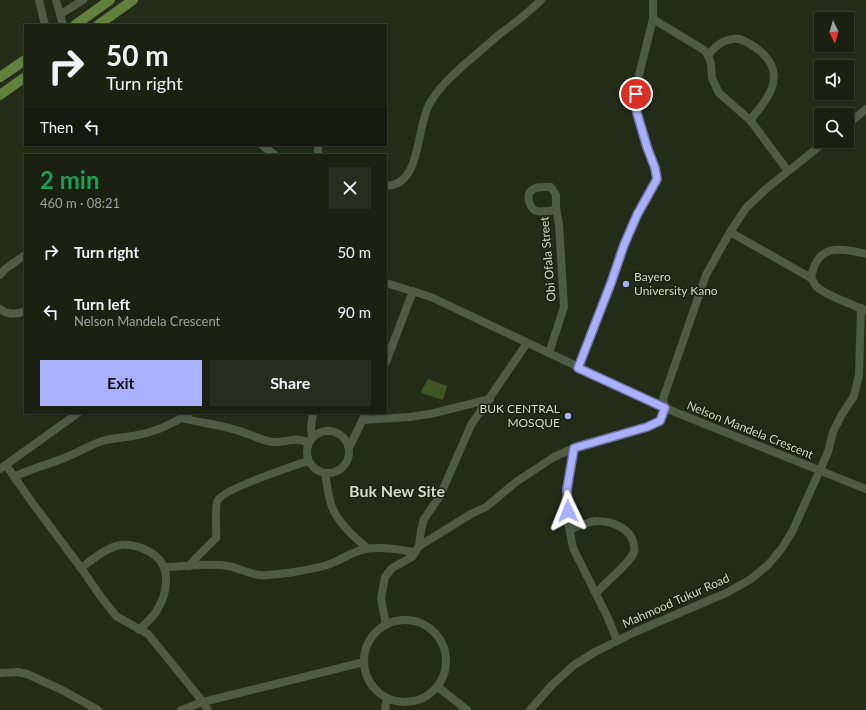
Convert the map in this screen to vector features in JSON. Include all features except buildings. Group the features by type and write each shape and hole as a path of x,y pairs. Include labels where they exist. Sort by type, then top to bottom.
{"main road":[{"path":"76,24 110,0"},
{"path":"99,24 134,0"},
{"path":"0,77 24,61"},
{"path":"0,95 24,78"}],"street":[{"path":"39,0 45,24"},
{"path":"56,0 63,24"},
{"path":"61,14 83,0"},
{"path":"387,186 397,184 403,180 411,169 425,114 435,94 459,69 541,0"},
{"path":"578,368 624,245 637,215 657,179 655,168 640,125 636,104 638,79 653,19 653,0"},
{"path":"653,19 704,50 708,55 712,78 719,93 750,120 788,171"},
{"path":"708,55 720,43 735,38 742,39 752,45 768,58 774,72 773,83 766,99 750,120"},
{"path":"854,119 866,109"},
{"path":"263,146 275,154"},
{"path":"164,567 214,565 229,566 266,576 328,565 359,550 367,548 417,549 471,514 486,507 516,482 554,457 574,448 647,427 660,421 665,408 663,399 706,275 730,232 746,208 766,189 817,148"},
{"name":"Obi Ofala Street","path":"548,353 564,307 559,224 556,208"},
{"path":"730,232 811,278 817,286 847,303 863,309"},
{"path":"811,278 817,258 828,251 847,249 866,254"},
{"path":"3,272 24,256"},
{"name":"Nelson Mandela Crescent","path":"387,282 431,297 665,408 866,489"},
{"path":"387,359 413,291"},
{"path":"0,309 4,312 16,315 24,311"},
{"name":"Mahmood Tukur Road","path":"530,710 552,685 574,665 595,652 726,593 751,579 768,565 782,548 792,532 828,452 833,432 854,396 859,375 863,309"},
{"path":"386,625 381,598 385,577 392,568 412,557 417,549 424,519 440,496 472,425 527,343"},
{"path":"348,448 364,416 409,417 430,414 490,399"},
{"path":"77,414 3,467 14,477 116,616 148,634 208,710"},
{"path":"14,477 100,442 112,438 145,433 187,414"},
{"path":"310,440 310,427 313,414"},
{"path":"181,418 236,430 270,442 302,439 310,440"},
{"path":"324,431 330,431 342,436 348,448 349,454 347,461 338,470 332,473 318,471 313,467 308,460 306,449 310,440 317,433 324,431"},
{"path":"574,448 567,489 568,522 573,548 596,593 617,641"},
{"path":"190,566 216,538 216,503 221,496 308,460"},
{"path":"325,473 333,509 341,522 367,548"},
{"path":"570,530 581,524 597,521 622,527 629,532 634,540 634,551 628,560 596,593"},
{"path":"81,568 103,552 120,545 138,545 154,554 164,567 167,580 162,599 156,613 139,630"},
{"path":"411,620 423,624 434,632 441,642 445,654 446,667 438,687 424,697 412,701 399,701 387,698 376,690 368,680 364,668 364,655 368,643 375,632 386,625 398,621 411,620"},
{"path":"182,710 203,702 364,662"},
{"path":"0,672 18,672 27,674 95,709"},
{"path":"438,687 467,710"},
{"path":"385,710 387,698"}],"place":[{"name":"Bayero University Kano","path":"626,284"},
{"name":"BUK CENTRAL MOSQUE","path":"568,416"}],"district":[{"name":"Buk New Site","path":"397,491"}],"route":[{"path":"568,511 567,489 574,448 625,432 647,427 660,421 665,408 578,368 624,245 637,215 657,179 655,168 637,113 636,94"}]}
